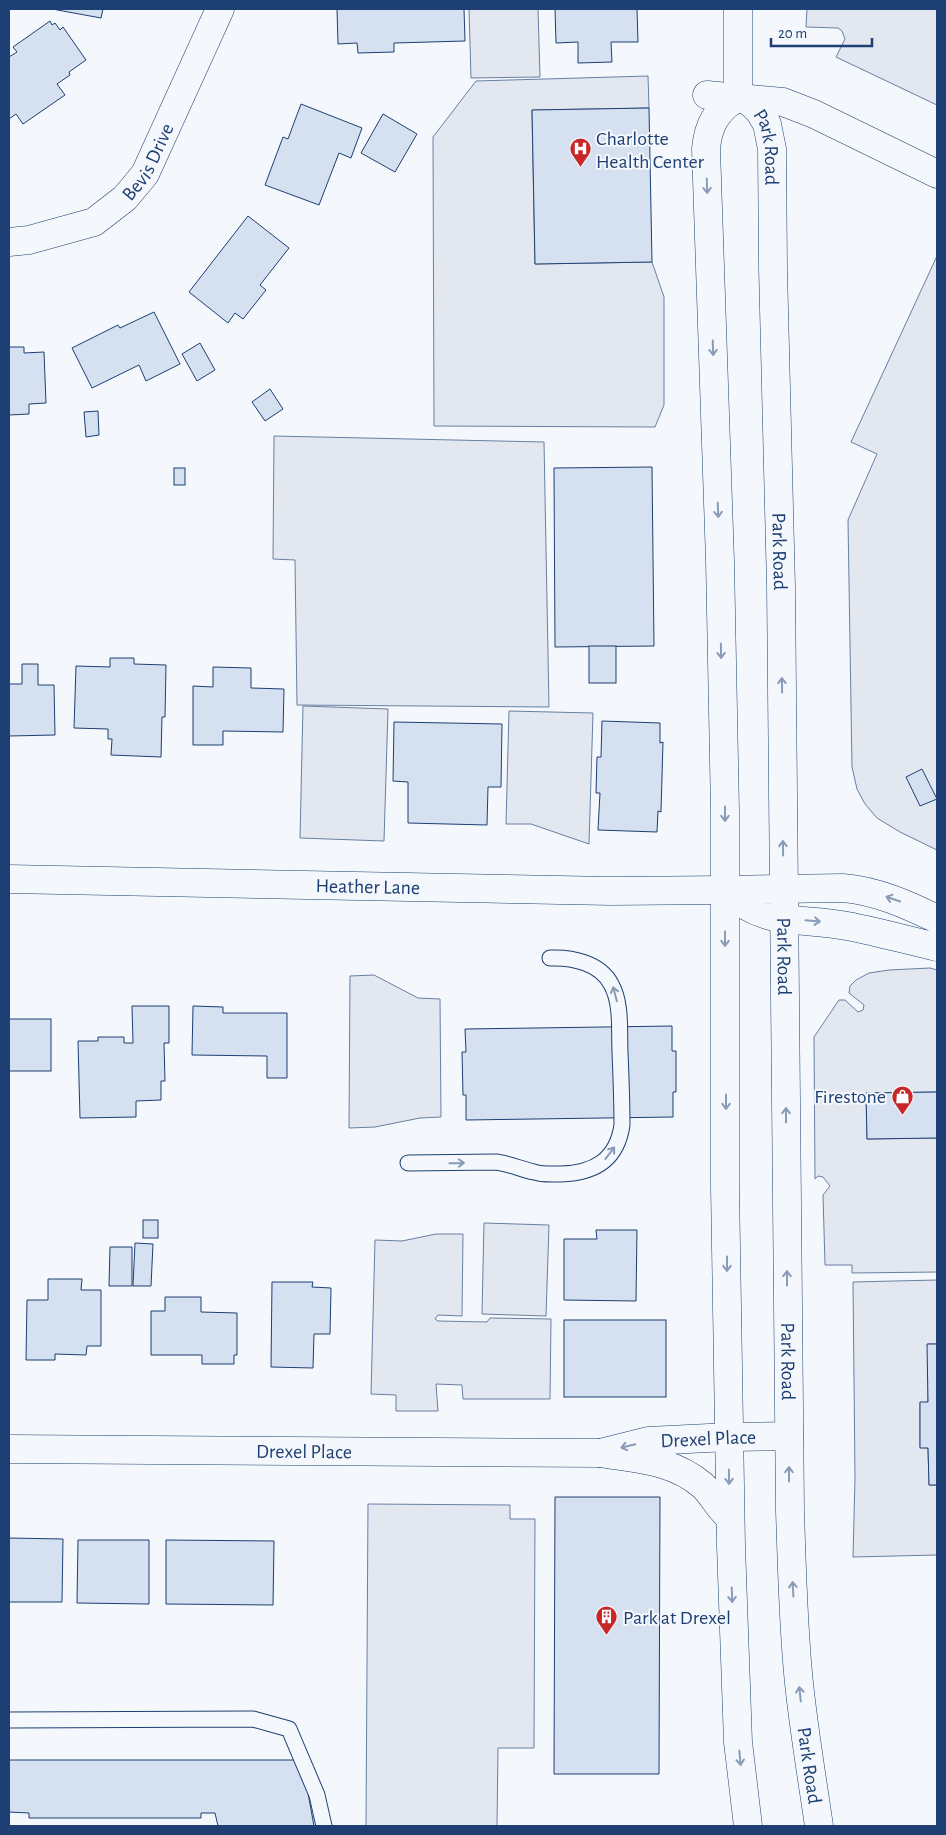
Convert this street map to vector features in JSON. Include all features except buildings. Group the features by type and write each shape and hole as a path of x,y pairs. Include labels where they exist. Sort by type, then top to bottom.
{"main road":[{"name":"Bevis Drive","path":"9,242 29,240 94,222 125,198 145,174 220,9"},
{"name":"Park Road","path":"738,9 738,98"},
{"path":"707,95 770,100 794,105 937,174"},
{"name":"Park Road","path":"748,1826 738,1742 730,1517 726,1187 726,890 720,551 706,149 711,125 718,112 727,103 738,98 750,102 759,111 766,124 772,149 780,587 792,1583 804,1728 819,1826"},
{"name":"Heather Lane","path":"9,879 610,891 843,888 872,892 898,900 937,919"},
{"path":"726,890 737,902 760,914 784,920 847,926 937,947"},
{"name":"Drexel Place","path":"600,1453 648,1442 729,1437 789,1436"},
{"name":"Drexel Place","path":"9,1449 600,1453 660,1463 680,1469 690,1474 705,1487 721,1509 730,1517"}],"lane":[{"path":"408,1164 496,1162 510,1164 542,1174 570,1174 594,1168 612,1153 618,1142 622,1125 618,1014 615,994 606,977 596,969 573,959 550,958"},
{"path":"9,1720 253,1719 289,1729 317,1795 324,1826"}],"shaded area":[{"path":"469,9 538,9 540,77 471,78"},
{"path":"807,9 937,9 937,105 836,57 845,39 842,31 838,28 806,27"},
{"path":"648,76 649,108 532,110 535,264 652,262 664,297 664,405 655,427 434,426 433,137 476,81"},
{"path":"937,256 937,850 900,832 877,818 865,804 857,789 852,767 848,520 877,454 851,442"},
{"path":"274,436 544,442 549,707 297,705 295,560 273,559"},
{"path":"303,706 388,709 384,841 300,838"},
{"path":"509,711 593,713 589,844 531,824 506,824"},
{"path":"930,968 937,970 937,1092 866,1093 867,1139 937,1138 937,1272 852,1273 852,1265 825,1265 823,1195 830,1186 823,1177 818,1176 815,1179 814,1037 839,1000 845,1000 858,1012 863,1010 864,1005 849,993 850,986 856,980 869,973"},
{"path":"374,975 418,998 440,999 441,1117 420,1118 375,1127 349,1128 350,976"},
{"path":"484,1223 549,1225 546,1316 482,1314"},
{"path":"436,1234 463,1234 462,1316 438,1315 435,1319 438,1321 487,1322 490,1318 551,1319 550,1399 463,1399 462,1385 436,1384 438,1411 396,1411 396,1395 371,1394 375,1240 402,1241"},
{"path":"937,1280 937,1344 928,1344 928,1402 920,1403 920,1447 928,1448 929,1485 937,1485 937,1555 853,1557 855,1478 853,1282"},
{"path":"368,1504 510,1505 510,1519 535,1519 534,1748 498,1748 497,1826 366,1826"}],"place":[{"name":"Charlotte Health Center","path":"580,168"},
{"name":"Firestone","path":"902,1115"},
{"name":"Park at Drexel","path":"607,1636"}]}
